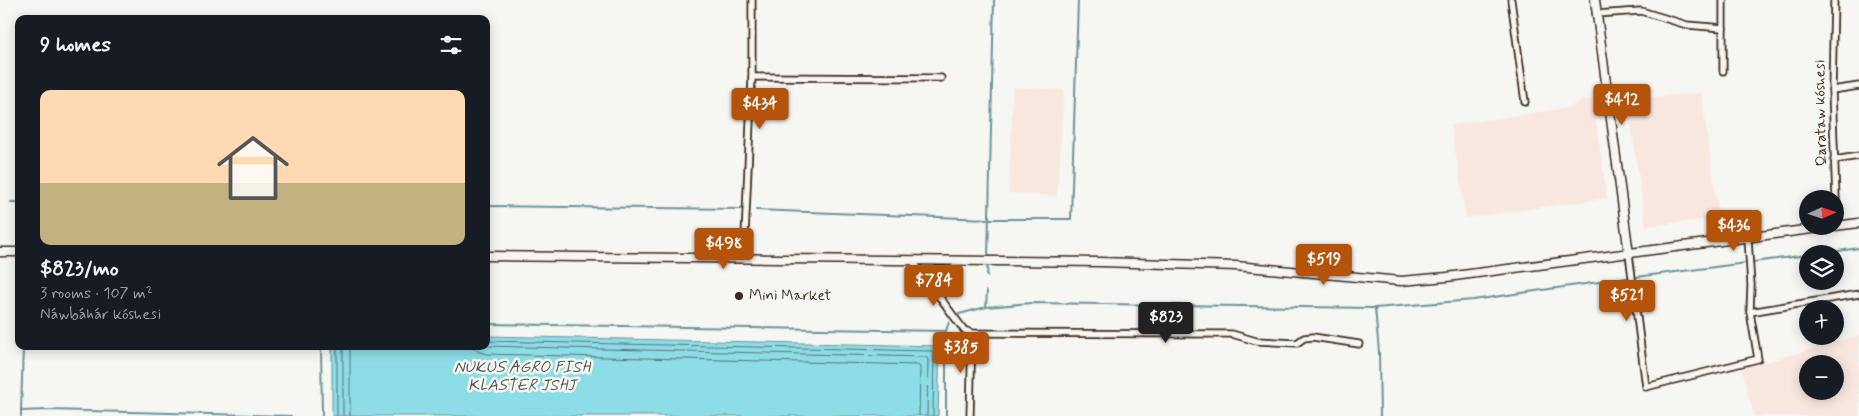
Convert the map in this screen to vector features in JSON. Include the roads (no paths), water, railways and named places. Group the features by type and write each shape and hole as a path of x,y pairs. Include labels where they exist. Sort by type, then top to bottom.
{"main road":[{"path":"1595,0 1629,254"},
{"path":"1844,225 1859,223"},
{"path":"490,256 961,260 1236,266 1401,281 1447,277 1799,231"},
{"path":"0,252 15,252"}],"street":[{"path":"744,259 752,77 752,0"},
{"path":"1511,0 1525,102"},
{"path":"1723,0 1723,71"},
{"name":"Qarataw kóshesi","path":"1834,0 1832,90 1835,190"},
{"path":"1596,14 1641,11 1687,25 1723,28"},
{"path":"752,77 941,78"},
{"path":"1832,90 1859,86"},
{"path":"1834,160 1859,156"},
{"path":"1629,254 1646,387 1758,359 1750,312 1751,285 1748,239"},
{"path":"912,260 964,330 972,333 1232,334 1256,341 1297,343 1304,338 1313,337 1359,344"},
{"path":"1750,312 1859,294"},
{"path":"970,416 972,333"}],"water":[{"name":"NUKUS AGRO FISH KLASTER JSHJ","path":"490,336 940,346 938,416 332,416 332,350 490,350"}],"waterway":[{"path":"988,258 994,0"},
{"path":"756,210 989,219 1071,219 1078,0"},
{"path":"490,206 741,209"},
{"path":"1844,250 1859,248"},
{"path":"1753,262 1799,256"},
{"path":"987,276 988,262"},
{"path":"1636,277 1746,263"},
{"path":"987,291 986,307 1031,303 1375,308 1473,300 1627,278"},
{"path":"959,314 986,307"},
{"path":"1375,308 1379,352 1380,416"},
{"path":"946,416 946,331 949,322"},
{"path":"490,324 946,331"},
{"path":"21,411 23,350"},
{"path":"321,350 322,416"},
{"path":"21,416 21,411 47,410 291,416"}],"place":[{"name":"Mini Market","path":"739,296"}]}
